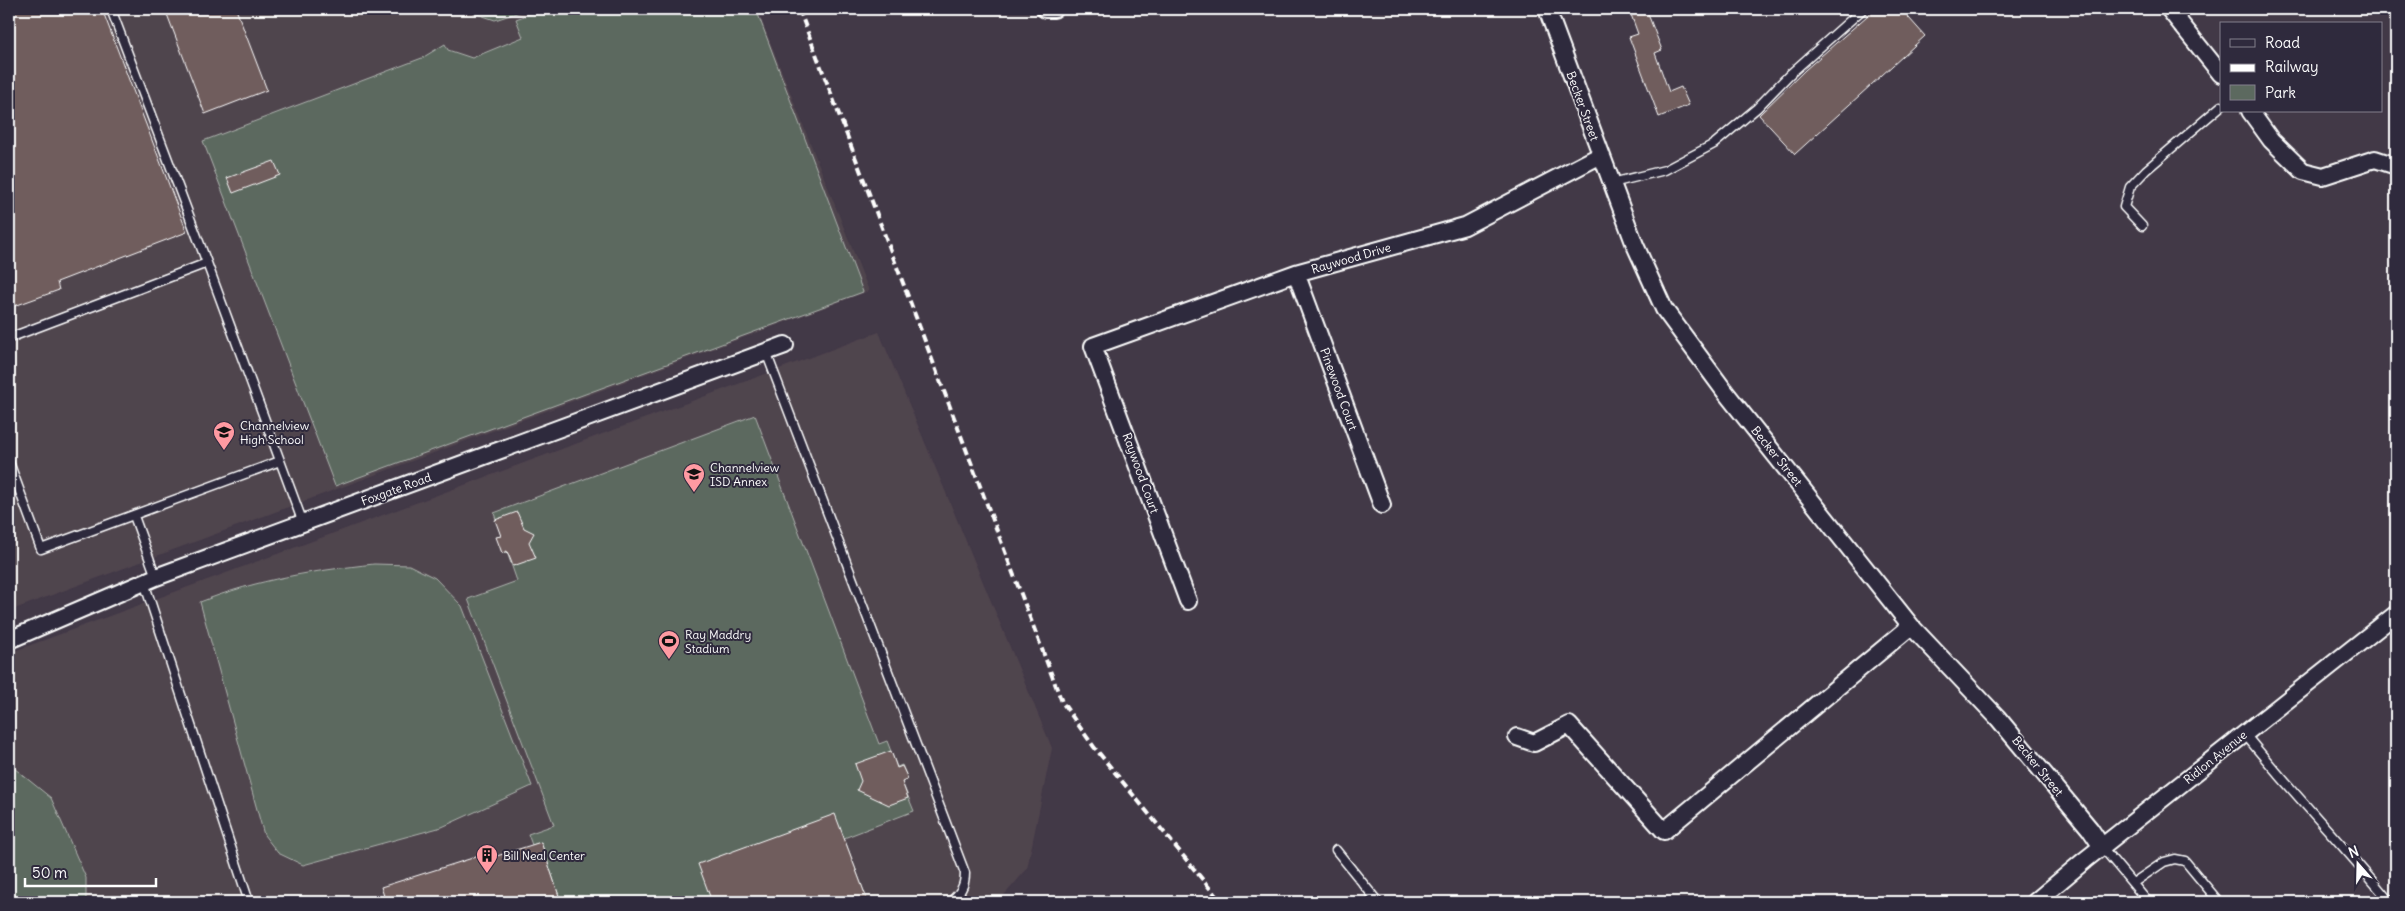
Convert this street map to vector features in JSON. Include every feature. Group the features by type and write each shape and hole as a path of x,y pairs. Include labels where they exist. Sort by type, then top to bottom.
{"street":[{"path":"1045,9 1054,9"},
{"name":"Becker Street","path":"1547,9 1635,245 1664,309 1720,385 1911,626 1998,717 2090,829 2102,847"},
{"path":"2169,9 2220,73"},
{"path":"2251,112 2272,140 2302,171 2323,176 2375,159 2396,166"},
{"name":"Raywood Drive","path":"1094,346 1296,274 1466,226 1601,155"},
{"name":"Pinewood Court","path":"1296,274 1382,505"},
{"name":"Foxgate Road","path":"9,640 150,580 785,345"},
{"name":"Raywood Court","path":"1094,346 1188,601"},
{"name":"Ridlon Avenue","path":"2035,902 2244,733 2396,614"},
{"path":"1517,737 1534,743 1569,725 1664,831 1911,626"}],"lane":[{"path":"111,9 303,523"},
{"path":"1612,183 1665,170 1714,144 1757,108 1789,75 1863,9"},
{"path":"2142,226 2124,207 2130,187 2146,170 2220,107"},
{"path":"9,338 207,263"},
{"path":"766,352 965,874 962,891 950,902"},
{"path":"9,462 41,549 280,461"},
{"path":"134,516 150,580 248,902"},
{"path":"2244,733 2280,778 2363,869 2390,902"},
{"path":"2102,847 2148,902"},
{"path":"1336,850 1378,902"},
{"path":"2133,884 2164,862 2175,859 2185,862 2219,902"}],"shaded area":[{"name":"Channelview High School","path":"9,9 757,9 869,291 9,611"},
{"name":"Channelview ISD Annex","path":"879,332 1052,748 1027,869 998,902 9,902 9,653"}],"green space":[{"path":"466,9 529,9 495,20"},
{"path":"543,9 546,14 556,9 756,9 863,292 335,486 203,141 422,58 445,44 448,50 472,58 523,37 516,19"},
{"name":"Ray Maddry Stadium","path":"755,415 879,744 887,741 897,767 902,765 908,779 902,782 914,811 844,838 868,902 561,902 541,842 532,845 528,834 554,825 468,599 517,581 507,552 502,553 497,537 501,536 494,513"},
{"path":"374,564 409,565 435,578 462,606 532,786 442,827 303,865 278,853 264,835 200,602 243,587 286,577"},
{"path":"9,764 51,798 86,878 86,902 9,902"}],"building":[{"path":"9,9 102,9 187,232 57,282 59,290 9,308"},
{"path":"165,9 236,9 267,90 205,114"},
{"path":"1629,9 1646,9 1662,50 1655,53 1669,92 1681,87 1689,105 1659,117 1629,37 1638,34"},
{"path":"1875,9 1901,9 1925,36 1795,154 1759,115 1805,70"},
{"path":"274,161 280,175 233,193 227,178"},
{"path":"517,512 524,528 534,533 529,542 536,558 513,566 507,551 502,553 496,537 501,536 495,520"},
{"path":"891,751 897,768 902,766 908,779 902,782 908,798 889,805 857,790 861,781 855,764"},
{"path":"835,814 868,902 712,902 698,864"},
{"name":"Bill Neal Center","path":"541,842 561,902 386,902 381,887 479,856 481,861"}],"railway":[{"path":"799,9 1062,702 1094,747 1221,902"}],"place":[{"name":"Channelview High School","path":"224,451"},
{"name":"Channelview ISD Annex","path":"694,493"},
{"name":"Ray Maddry Stadium","path":"669,660"},
{"name":"Bill Neal Center","path":"487,874"}]}
